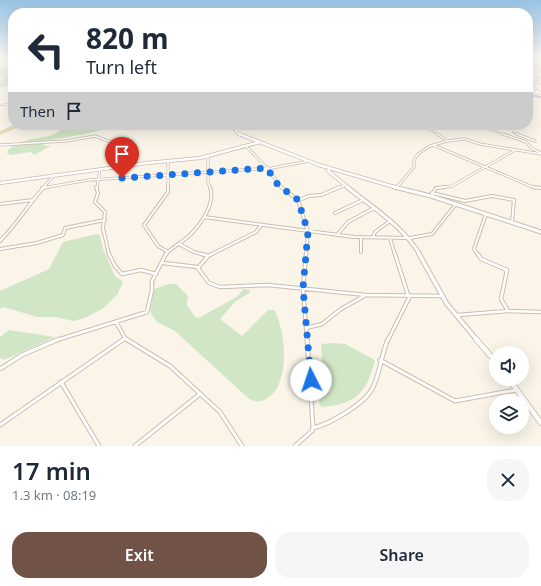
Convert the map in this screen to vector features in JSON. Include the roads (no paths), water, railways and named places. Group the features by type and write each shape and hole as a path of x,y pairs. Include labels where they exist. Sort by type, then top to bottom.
{"street":[{"path":"234,130 237,134 262,142 330,169 396,188 465,201 492,196 514,200 516,202 512,222"},
{"path":"432,130 448,141"},
{"path":"494,130 527,142 532,148 541,154"},
{"path":"513,132 526,136 535,141"},
{"path":"0,145 66,141 95,136 125,148 127,166"},
{"path":"520,139 526,136"},
{"path":"396,188 414,167 414,160 417,154 432,144 464,139 476,143 541,154"},
{"path":"0,184 54,175 208,156 262,142"},
{"path":"432,144 538,189 541,188"},
{"path":"246,146 267,168 278,185 298,200 308,232 303,288 313,428"},
{"path":"432,194 436,188 452,186 516,149"},
{"path":"0,369 22,355 66,336 147,312 152,290 152,281 168,252 190,235 204,217 212,193 208,182 208,156"},
{"path":"168,161 168,193 144,225 158,246 168,252"},
{"path":"42,188 99,180 208,171 267,168 309,161"},
{"path":"330,169 329,172 390,221 408,238 420,254 442,296 489,353"},
{"path":"100,170 99,180 96,186 98,193 95,202 105,211 103,227 108,251 120,274 143,270 156,274"},
{"path":"0,241 15,226 24,210 54,175"},
{"path":"298,200 309,196 321,195 345,185"},
{"path":"432,194 456,204 541,232"},
{"path":"0,204 33,200"},
{"path":"335,213 364,200"},
{"path":"204,217 362,238 408,238 432,234 456,204"},
{"path":"337,235 340,229 352,220 374,208"},
{"path":"486,214 474,248 481,258 507,270 501,299 508,311"},
{"path":"0,249 39,243 52,237 63,235 65,228 104,220"},
{"path":"373,238 375,232 390,221"},
{"path":"198,268 208,256 255,232 261,225"},
{"path":"361,252 362,238"},
{"path":"295,446 313,428 323,426 366,396 372,389 380,360 397,320 410,296 390,238"},
{"path":"179,244 195,252 208,256"},
{"path":"162,264 176,264 198,268 208,282 220,286 266,285 366,296 442,296"},
{"path":"306,328 322,324 341,309 366,296"},
{"path":"458,315 508,311 541,312"},
{"path":"116,322 125,338 170,366 220,412 242,446"},
{"path":"0,425 125,338"},
{"path":"380,360 455,401 517,390"},
{"path":"61,382 99,446"},
{"path":"514,386 541,423"},
{"path":"136,446 200,394"}],"railway":[{"path":"533,96 541,97"}]}
